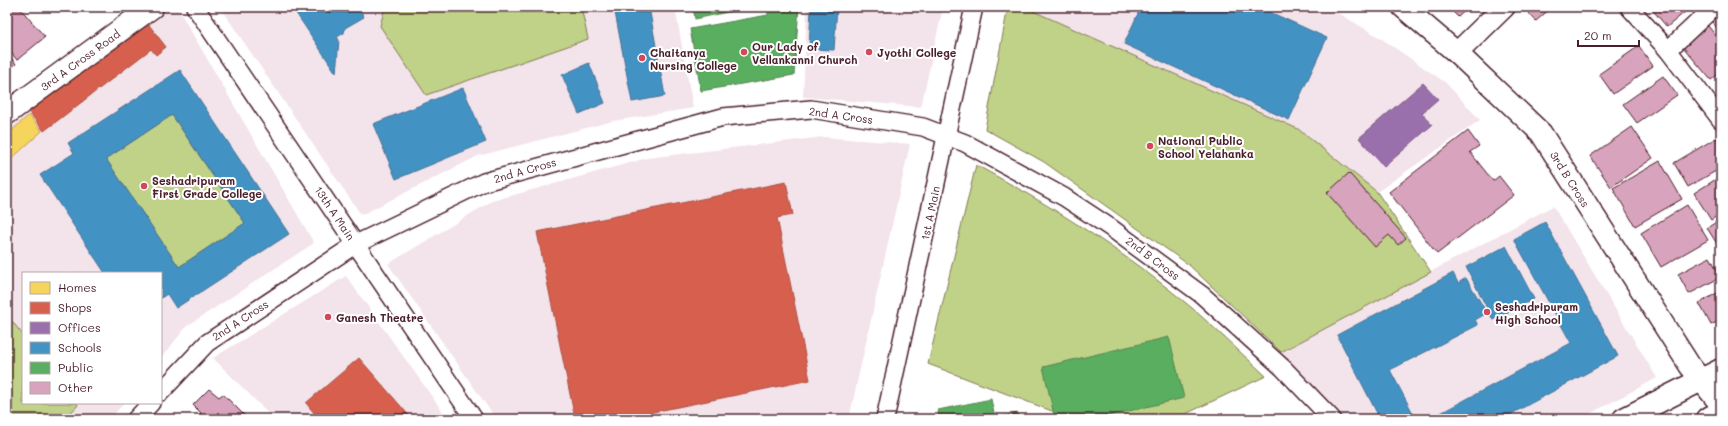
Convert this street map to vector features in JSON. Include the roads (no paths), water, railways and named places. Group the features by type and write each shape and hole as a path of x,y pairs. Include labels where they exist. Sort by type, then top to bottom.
{"main road":[{"name":"3rd A Cross Road","path":"7,113 152,7"},
{"path":"1624,419 1712,375"},
{"path":"1707,419 1721,412"}],"street":[{"name":"13th A Main","path":"195,7 474,419"},
{"name":"1st A Main","path":"885,419 974,7"},
{"name":"3rd B Cross","path":"1403,7 1458,53 1541,133 1682,352 1712,375 1721,405"},
{"path":"1458,53 1504,7"},
{"path":"1629,7 1668,50 1721,120"},
{"path":"1668,50 1714,7"},
{"name":"2nd A Cross","path":"162,391 206,342 356,244 484,182 723,117 811,109 923,127 946,136"},
{"name":"2nd B Cross","path":"946,136 978,150 1064,197 1157,261 1245,332 1283,368 1332,419"},
{"path":"136,419 150,404"}],"place":[{"name":"Our Lady of Vellankanni Church","path":"744,52"},
{"name":"Jyothi College","path":"869,52"},
{"name":"Chaitanya Nursing College","path":"642,58"},
{"name":"National Public School Yelahanka","path":"1150,146"},
{"name":"Seshadripuram First Grade College","path":"144,186"},
{"name":"Seshadripuram High School","path":"1487,312"},
{"name":"Ganesh Theatre","path":"328,317"}]}
